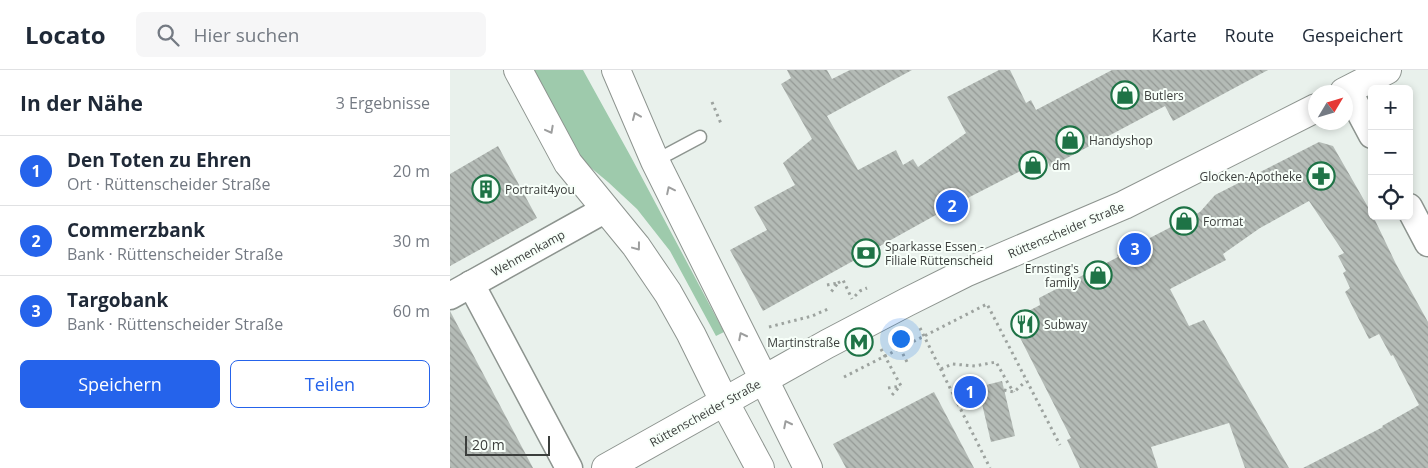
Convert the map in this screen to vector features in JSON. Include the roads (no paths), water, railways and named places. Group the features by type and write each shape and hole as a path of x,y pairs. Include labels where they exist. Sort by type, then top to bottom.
{"main road":[{"path":"518,70 568,163 636,246 668,293 760,468"},
{"path":"616,70 655,161 808,468"},
{"path":"1353,87 1386,70"},
{"name":"Rüttenscheider Straße","path":"606,468 724,401 907,302 965,273 1124,205 1308,112"}],"street":[{"path":"1353,103 1370,130"},
{"name":"Wehmenkamp","path":"460,290 606,209"},
{"path":"1413,215 1428,243"},
{"path":"460,290 568,468"}],"lane":[{"path":"655,161 700,137"}],"place":[{"name":"Butlers","path":"1125,95"},
{"name":"Handyshop","path":"1070,140"},
{"name":"dm","path":"1033,165"},
{"name":"Glocken-Apotheke","path":"1321,176"},
{"name":"Portrait4you","path":"486,189"},
{"name":"Commerzbank","path":"952,206"},
{"name":"Format","path":"1184,221"},
{"name":"Targobank","path":"1135,249"},
{"name":"Sparkasse Essen - Filiale Rüttenscheid","path":"866,253"},
{"name":"Ernsting's family","path":"1098,275"},
{"name":"Subway","path":"1025,324"},
{"name":"Martinstraße","path":"859,342"},
{"name":"Den Toten zu Ehren","path":"970,392"}]}
